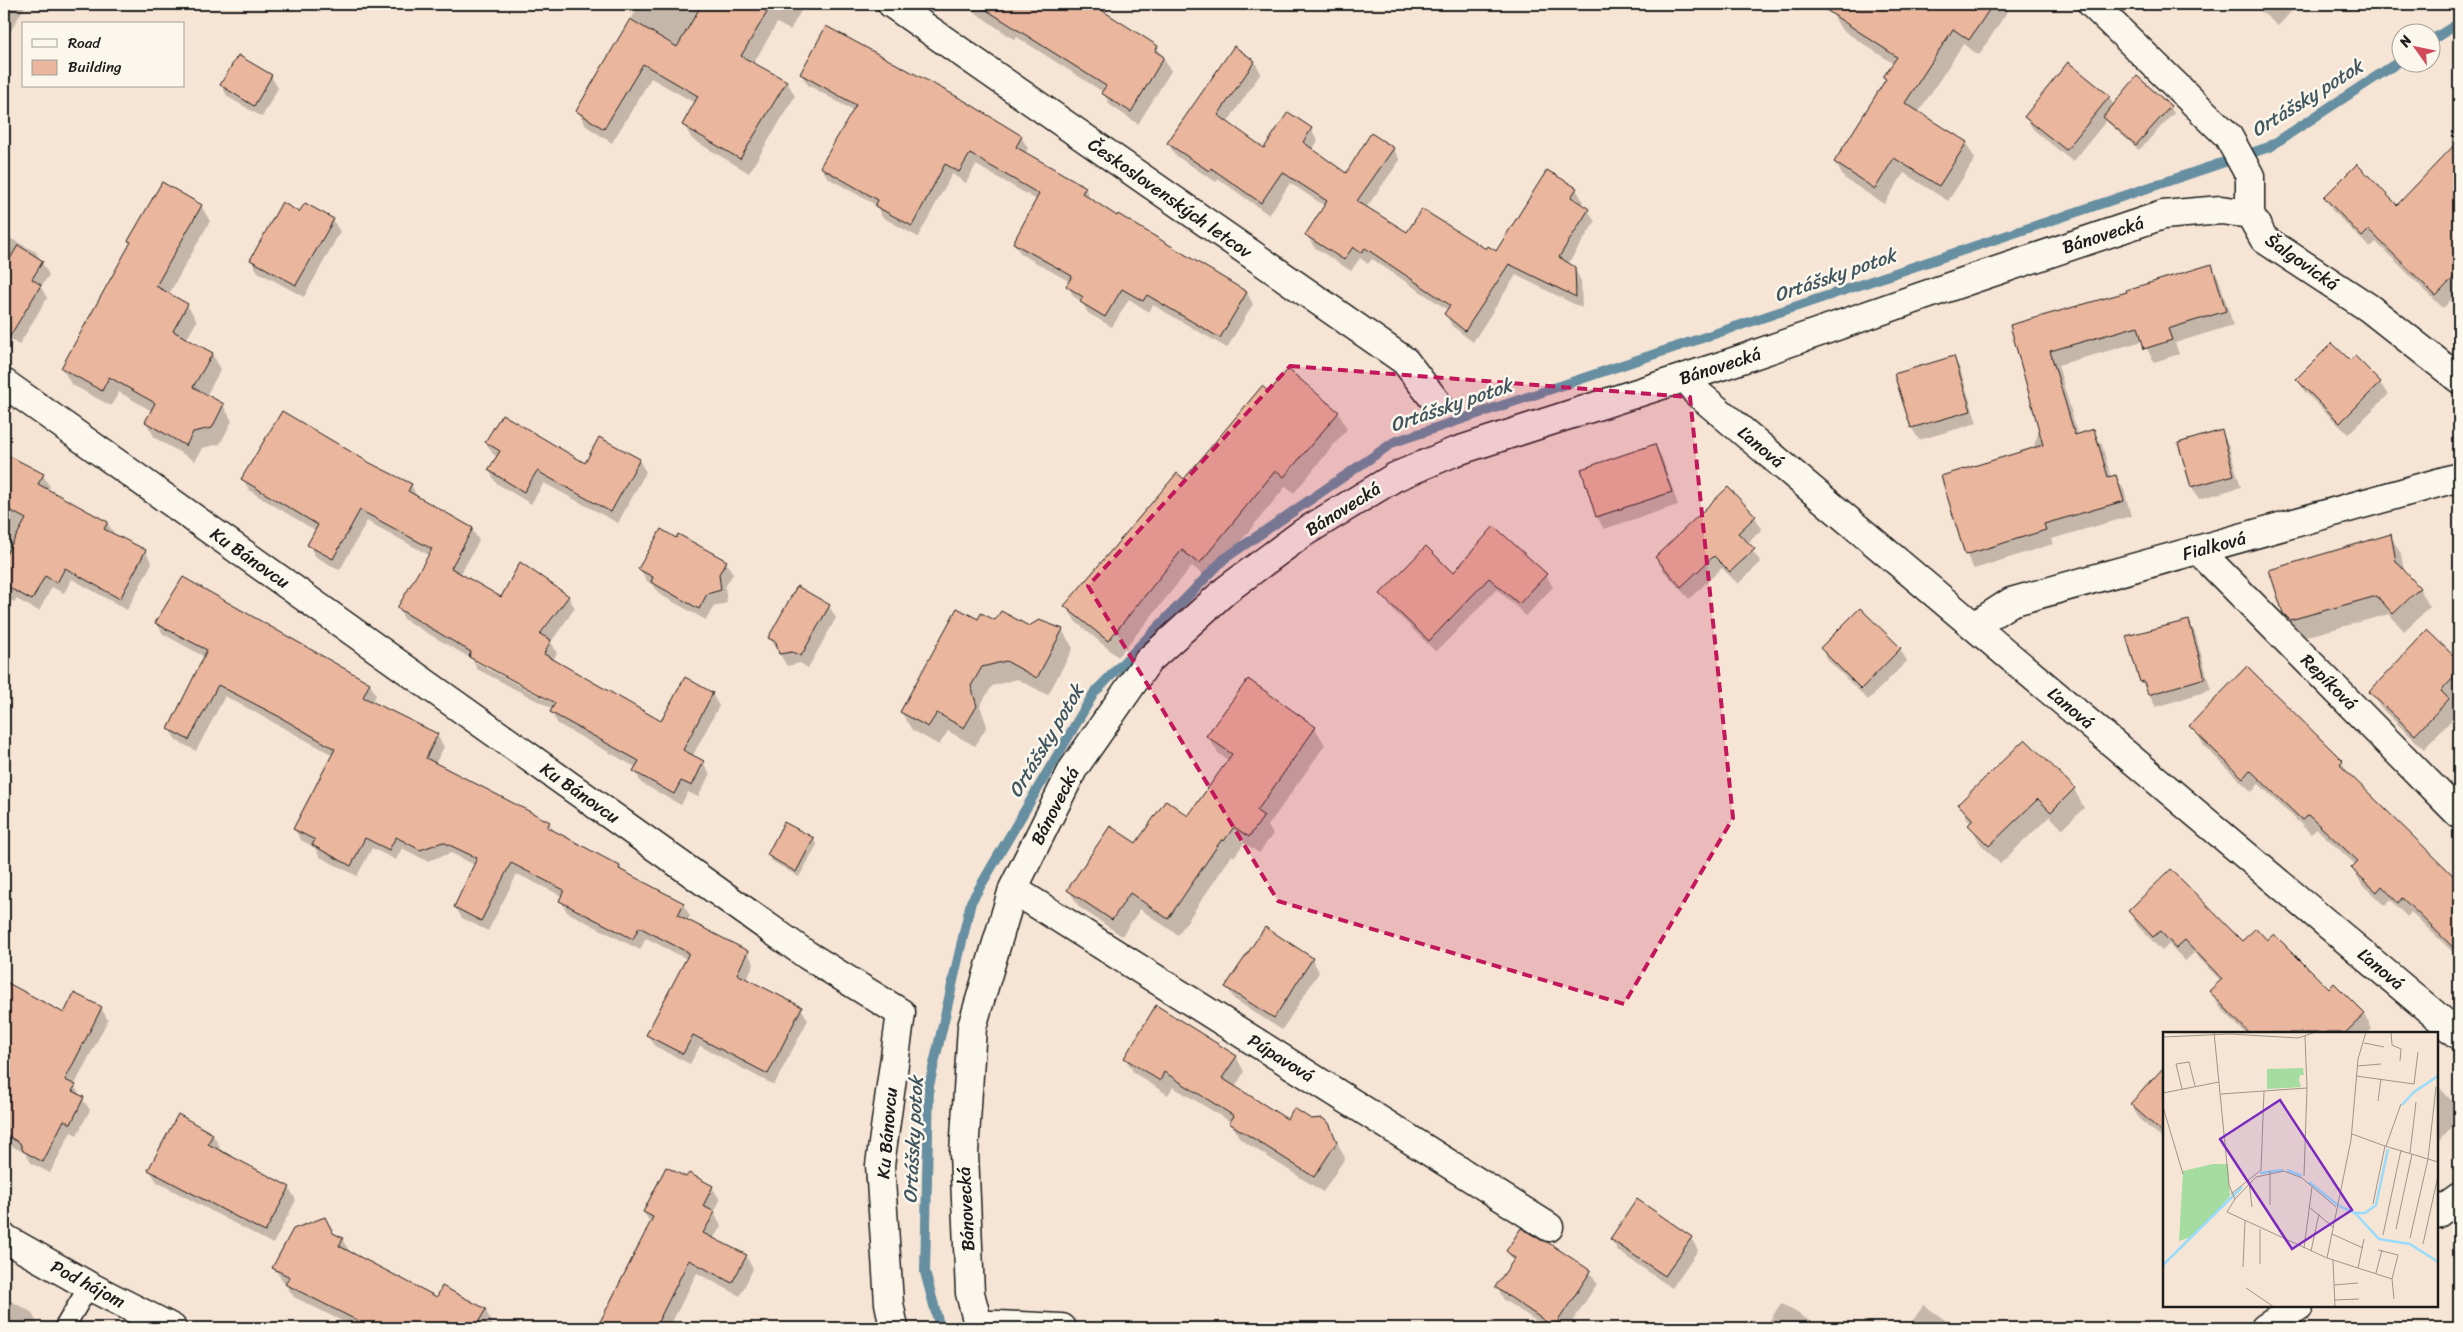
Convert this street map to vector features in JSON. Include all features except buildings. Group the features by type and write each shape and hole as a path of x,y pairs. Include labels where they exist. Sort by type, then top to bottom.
{"street":[{"name":"Československých letcov","path":"892,4 1405,362 1437,404"},
{"name":"Šalgovická","path":"2092,4 2228,136 2250,176 2250,214 2264,239 2369,308 2459,379"},
{"name":"Bánovecká","path":"978,1326 970,1292 964,1153 972,1027 1013,889 1073,768 1148,661 1226,590 1303,533 1395,477 1454,452 1688,377 2163,215 2221,210 2250,214"},
{"name":"Ľanová","path":"1688,377 1696,392 2459,1035"},
{"name":"Ku Bánovcu","path":"4,383 807,955 900,1012 880,1165 889,1303 894,1328"},
{"name":"Fialková","path":"1974,626 2010,602 2459,478"},
{"name":"Repíková","path":"2198,550 2459,814"},
{"name":"Púpavová","path":"1013,889 1549,1227"},
{"path":"2438,1213 2459,1198"},
{"name":"Pod hájom","path":"4,1238 88,1286 172,1328"},
{"path":"2265,1328 2297,1307"},
{"path":"978,1326 1062,1328"}],"lane":[{"path":"64,1328 88,1286"}],"highlighted area":[{"path":"1290,366 1690,397 1733,818 1624,1004 1278,901 1088,586"}],"waterway":[{"name":"Ortášsky potok","path":"2440,35 2459,23"},
{"name":"Ortášsky potok","path":"940,1328 925,1272 929,1086 971,902 1094,693 1224,559 1394,442 2269,147 2390,68"}]}
